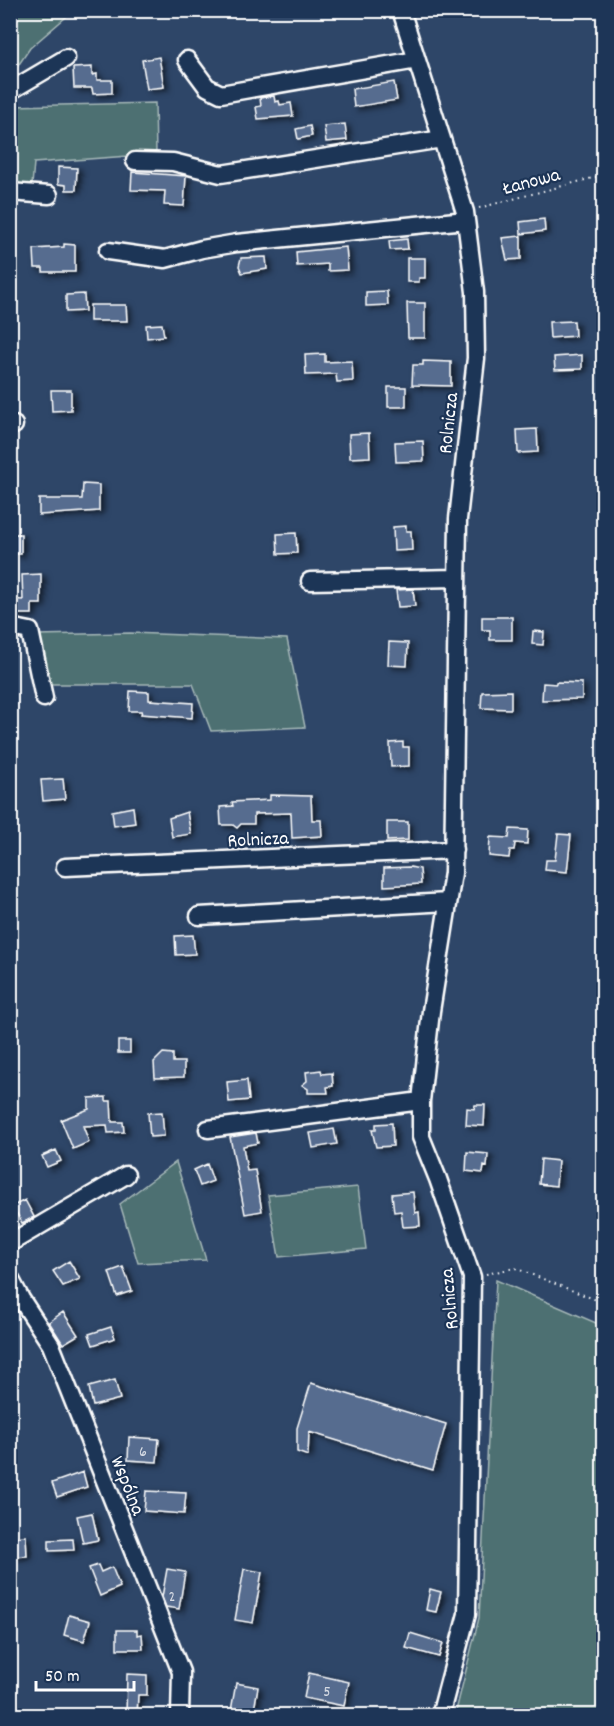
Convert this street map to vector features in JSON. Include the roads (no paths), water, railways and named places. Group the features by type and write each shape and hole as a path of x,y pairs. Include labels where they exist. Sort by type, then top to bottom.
{"street":[{"name":"Rolnicza","path":"401,10 465,216 475,292 476,358 458,519 454,850 431,1011 422,1101 421,1137 472,1276 467,1614 440,1716"},
{"path":"10,91 66,58"},
{"path":"187,60 207,87 221,94 417,60"},
{"path":"135,161 173,162 221,174 442,139"},
{"path":"10,192 49,195"},
{"path":"108,251 165,260 202,249 237,243 465,216"},
{"path":"310,581 456,578"},
{"path":"10,627 30,631 44,698"},
{"name":"Rolnicza","path":"65,867 454,850"},
{"path":"199,916 448,902"},
{"path":"208,1129 422,1101"},
{"path":"10,1243 126,1176"},
{"name":"Wspólna","path":"10,1278 51,1345 181,1672 180,1716"}]}
